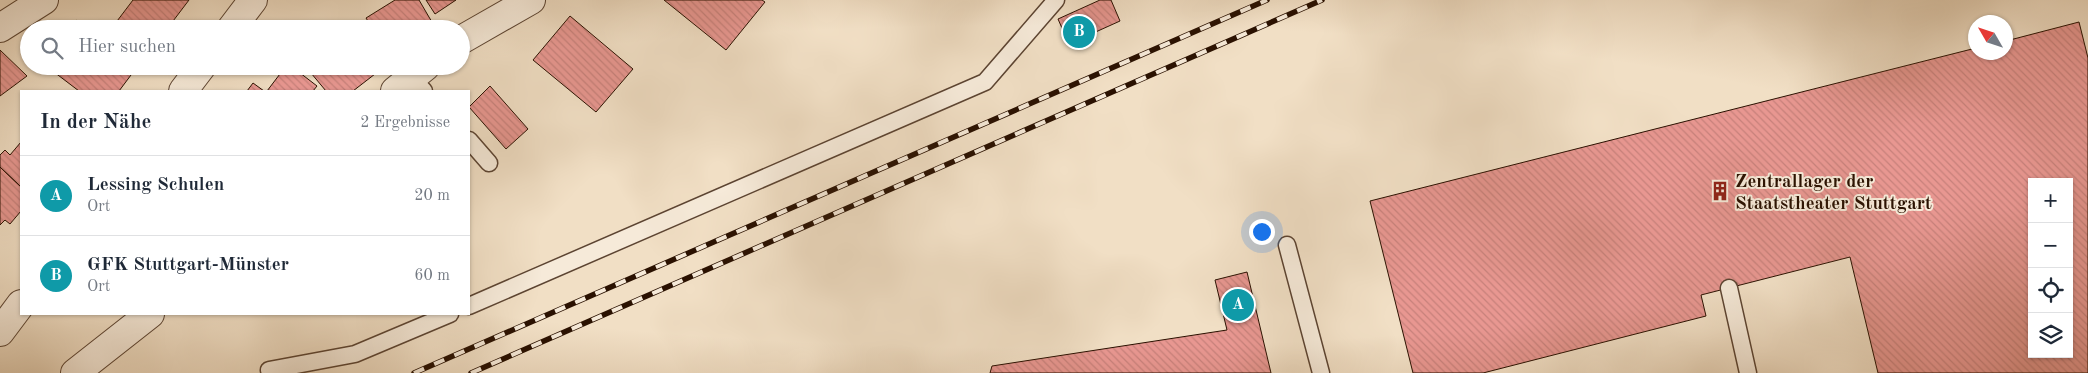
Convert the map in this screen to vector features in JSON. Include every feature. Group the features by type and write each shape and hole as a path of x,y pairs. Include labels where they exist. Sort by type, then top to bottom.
{"street":[{"path":"0,28 44,0"},
{"path":"238,20 253,0"},
{"path":"470,35 531,0"},
{"path":"184,90 195,75"},
{"path":"0,332 20,305"},
{"path":"75,373 149,315"}],"lane":[{"path":"470,306 985,82 1056,0"},
{"path":"470,141 489,163"},
{"path":"1287,245 1321,373"},
{"path":"1729,288 1748,373"},
{"path":"269,370 356,354 448,315"}],"building":[{"path":"133,0 189,0 174,20 118,20"},
{"path":"395,0 419,0 431,20 367,20 366,18"},
{"path":"426,0 456,0 435,14"},
{"path":"664,0 762,0 765,2 726,50"},
{"path":"1100,0 1111,0 1120,21 1069,44 1058,19"},
{"path":"570,16 633,69 596,112 533,60"},
{"name":"Zentrallager der Staatstheater Stuttgart","path":"2079,22 2088,58 2088,373 1878,373 1850,257 1701,295 1706,316 1483,373 1413,373 1370,201 1968,50 1968,60 2013,60 2013,39"},
{"path":"0,50 20,69 20,75 27,76 0,96"},
{"path":"58,75 131,75 120,90 78,90"},
{"path":"279,75 303,75 317,86 314,90 268,90"},
{"path":"313,75 374,75 354,90 325,90"},
{"path":"253,83 263,90 248,90"},
{"path":"490,86 528,129 506,149 470,106"},
{"path":"20,143 20,186 0,167 0,155 5,150 10,155"},
{"path":"0,167 20,186 20,212 10,224 5,220 0,225"},
{"path":"1247,272 1271,373 990,373 992,366 1227,330 1215,280"}],"railway":[{"path":"414,373 1267,0"},
{"path":"471,373 1322,0"}],"place":[{"name":"GFK Stuttgart-Münster","path":"1079,32"},
{"name":"Zentrallager der Staatstheater Stuttgart","path":"1720,191"},
{"name":"Lessing Schulen","path":"1238,305"}]}
